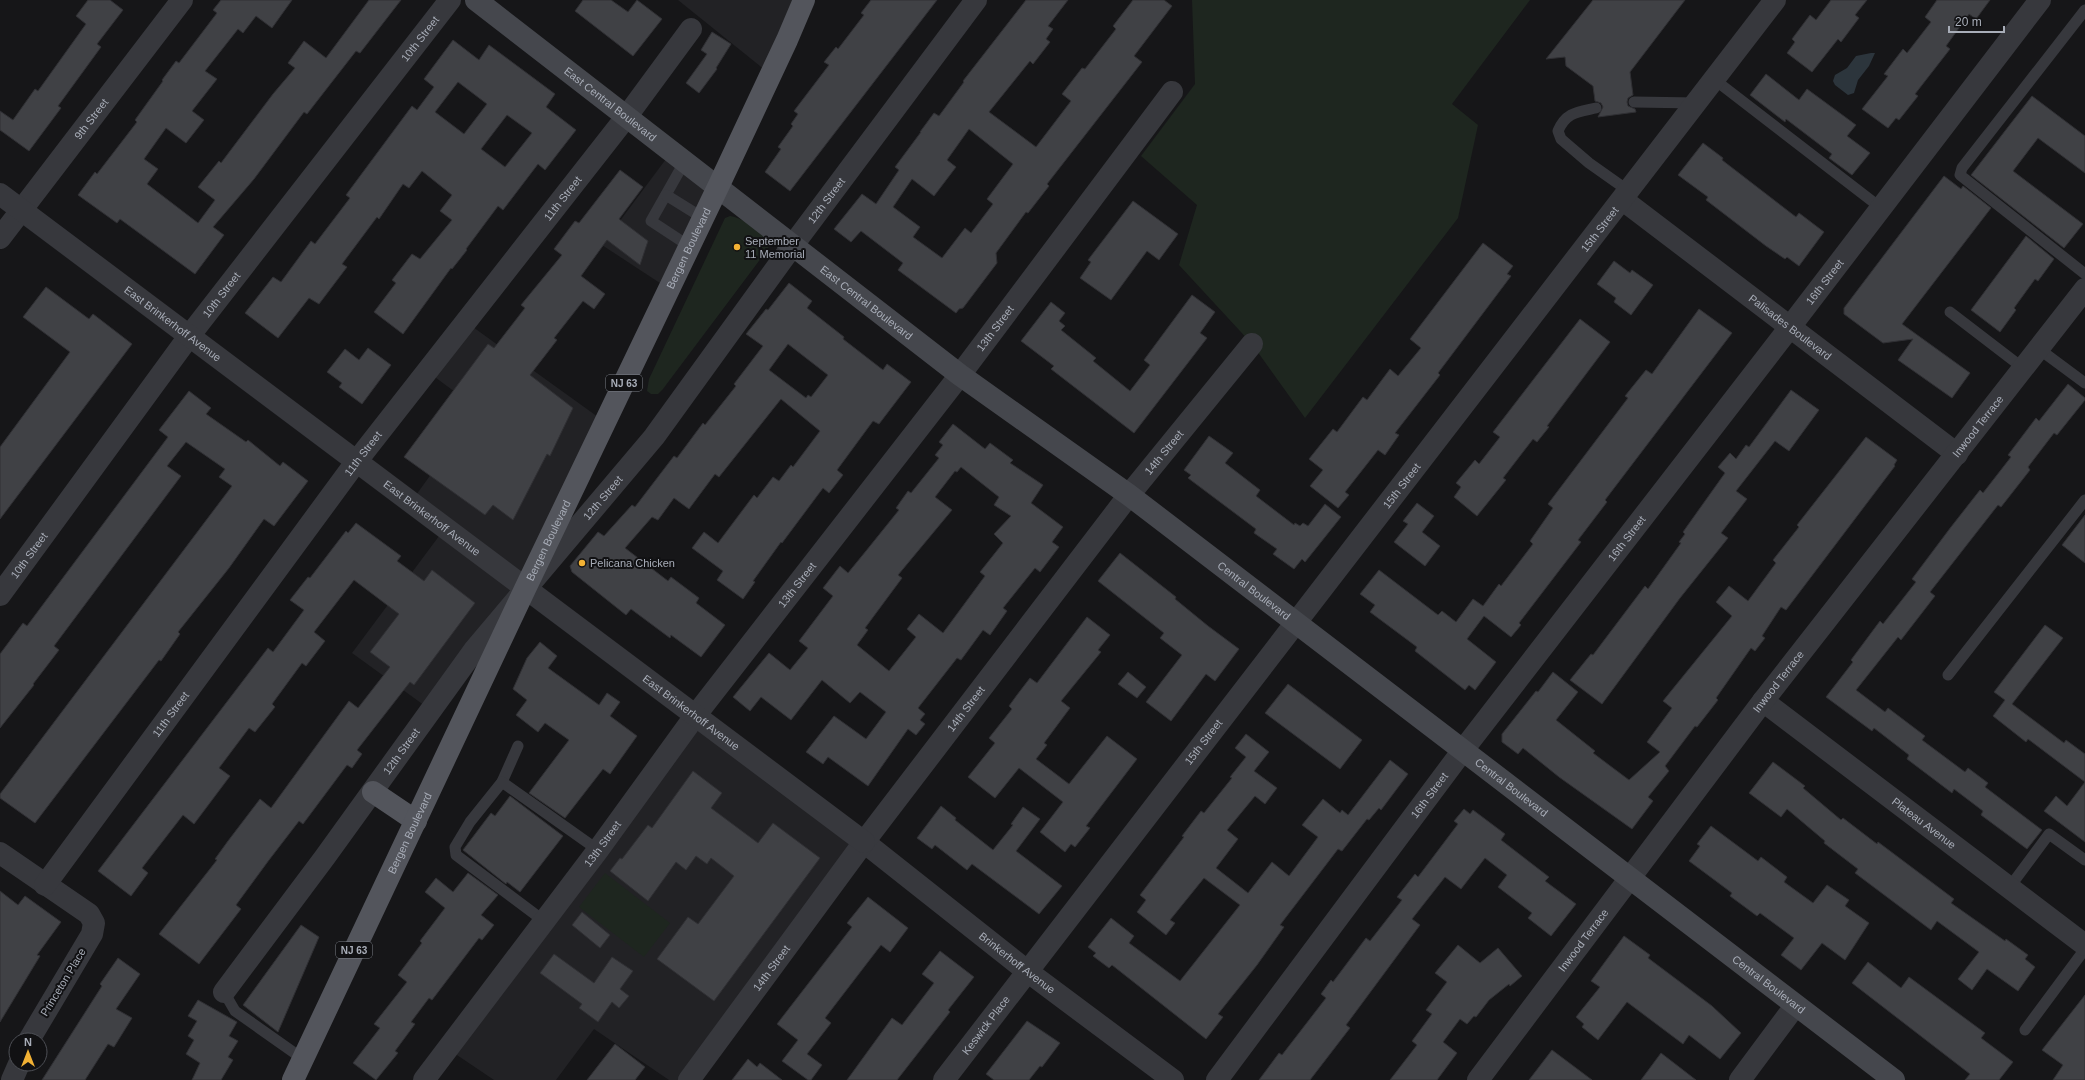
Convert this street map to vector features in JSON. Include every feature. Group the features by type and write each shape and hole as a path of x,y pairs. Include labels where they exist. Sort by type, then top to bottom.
{"main road":[{"name":"East Central Boulevard","path":"476,0 960,375 1129,495"},
{"name":"Bergen Boulevard","path":"299,1073 525,589 718,187 787,40 804,0"},
{"name":"Central Boulevard","path":"1129,495 1795,1006 1894,1080"},
{"path":"373,792 416,821"}],"street":[{"name":"9th Street","path":"0,238 182,0"},
{"name":"10th Street","path":"0,595 190,335 450,0"},
{"name":"12th Street","path":"224,992 373,792 432,711 440,696 475,649 654,437 793,245 976,0"},
{"name":"15th Street","path":"1027,971 1626,196 1775,0"},
{"name":"16th Street","path":"1217,1080 1463,750 1790,327 2040,0"},
{"name":"11th Street","path":"45,886 356,462 627,116 691,29"},
{"name":"13th Street","path":"424,1080 598,850 695,716 960,375 1172,92"},
{"name":"East Brinkerhoff Avenue","path":"0,194 864,842"},
{"name":"Palisades Boulevard","path":"1626,196 1790,327 1957,454"},
{"name":"Inwood Terrace","path":"1478,1080 1763,701 2085,289"},
{"name":"14th Street","path":"689,1080 864,842 1129,495 1252,344"},
{"name":"Plateau Avenue","path":"1763,701 2085,945"},
{"name":"Brinkerhoff Avenue","path":"864,842 1027,971 1173,1080"},
{"path":"0,852 45,886"},
{"name":"Princeton Place","path":"34,1032 92,934 94,923 89,914 45,886"},
{"name":"Keswick Place","path":"944,1080 1027,971"},
{"path":"1740,1080 1795,1006"}],"lane":[{"path":"2085,10 1962,168 1960,174 2085,274"},
{"path":"1715,80 1881,208"},
{"path":"1634,102 1697,103"},
{"path":"1596,108 1575,112 1563,120 1558,131 1561,140 1626,196"},
{"path":"685,161 651,221 689,246"},
{"path":"666,194 702,218"},
{"path":"1950,312 2023,368"},
{"path":"2038,349 2085,383"},
{"path":"1948,675 2085,500"},
{"path":"518,746 502,782 470,822 455,847 456,855 544,922"},
{"path":"502,782 598,850"},
{"path":"2009,888 2048,834 2085,860"},
{"path":"2025,1030 2085,949"},
{"path":"224,992 234,1011 299,1073"}],"shaded area":[{"path":"678,0 801,0 771,75"},
{"path":"1192,0 1530,0 1452,104 1478,125 1458,218 1305,418 1252,344 1179,265 1197,205 1141,156 1195,84"},
{"path":"1875,53 1869,66 1858,80 1854,93 1848,95 1835,85 1833,81 1835,75 1847,68 1856,56"},
{"path":"672,151 718,187 669,289 602,245"},
{"path":"730,216 744,221 763,234 768,240 768,249 663,389 658,394 651,394 647,391 649,379 725,218"},
{"path":"466,322 605,422 525,589 432,711 352,653 445,528 411,502 478,409 428,372"},
{"path":"695,716 864,842 689,1080 669,1080 594,1029 556,1080 494,1080 448,1049"},
{"path":"605,873 670,923 644,957 579,907"}],"building":[{"path":"88,0 110,0 123,10 97,44 101,47 58,106 61,108 29,151 0,130 0,111 13,120 35,89 38,91 86,24 76,16"},
{"path":"221,0 292,0 272,28 256,16 243,33 238,29 205,71 217,79 192,111 204,120 186,143 166,128 144,159 158,169 147,184 198,223 215,200 198,187 219,161 221,163 273,94 295,68 288,63 304,41 326,58 369,0 401,0 360,53 356,51 307,114 304,112 254,179 213,227 224,235 195,274 120,219 117,223 78,195 95,172 97,174 137,122 135,120 176,61 179,63 217,13 213,10"},
{"path":"583,0 611,0 628,12 637,0 662,19 633,56 575,11"},
{"path":"871,0 937,0 790,191 765,172 781,149 778,147 793,126 791,124 798,114 794,111 829,65 824,62 836,47 838,49 864,15 861,13"},
{"path":"1026,0 1068,0 1048,26 1053,29 1046,39 1050,42 1033,64 1030,61 989,112 1036,147 1071,101 1062,94 1082,68 1085,69 1116,29 1113,26 1133,0 1164,0 1172,6 1134,56 1142,62 1047,184 1049,186 1028,213 1026,212 996,253 997,263 963,308 959,309 956,313 898,270 903,263 861,231 851,242 834,229 862,194 876,204 899,170 895,167 934,113 939,116 964,82 963,81","holes":["969,129 1013,164 987,199 993,204 971,233 965,228 942,258 913,237 920,227 893,207 912,179 934,196 956,167 947,160"]},
{"path":"1593,0 1685,0 1630,72 1633,95 1628,98 1627,102 1628,106 1635,109 1636,112 1598,117 1603,107 1601,103 1595,101 1593,86 1566,66 1565,57 1546,59"},
{"path":"1831,0 1867,0 1855,15 1859,18 1841,42 1838,39 1812,72 1787,53 1795,42 1792,39 1810,15 1816,20"},
{"path":"1937,0 1990,0 1976,19 1969,14 1946,46 1950,49 1915,94 1918,96 1899,120 1896,118 1888,128 1862,109 1888,76 1884,74 1903,49 1907,53 1931,22 1925,17"},
{"path":"712,32 731,44 716,68 717,69 699,93 686,83 707,54 701,50"},
{"path":"453,40 479,60 489,45 555,94 546,107 576,130 545,170 538,164 503,210 498,206 466,249 467,250 452,269 451,268 403,334 374,312 396,283 392,280 412,254 420,259 452,220 440,211 452,195 422,171 409,188 403,184 379,219 377,217 342,264 347,267 319,304 309,298 278,338 245,313 273,277 281,282 311,241 315,244 350,198 346,195 412,106 417,110 434,87 424,79","holes":["458,82 487,104 464,134 435,112","507,115 532,133 505,167 481,149"]},
{"path":"1766,74 1799,100 1807,89 1856,125 1847,136 1870,153 1852,175 1829,158 1832,154 1786,119 1785,122 1750,95"},
{"path":"2032,96 2085,136 2085,173 2038,138 2013,171 2083,224 2064,248 1971,175"},
{"path":"1703,143 1723,158 1722,160 1796,217 1799,213 1824,232 1799,266 1787,257 1785,259 1766,246 1706,200 1708,197 1678,175"},
{"path":"620,170 643,187 619,219 648,241 640,265 607,240 581,276 605,294 594,309 583,301 554,338 557,340 530,375 573,408 550,456 547,454 513,520 493,505 485,515 404,457 488,344 494,348 525,308 521,305 562,255 554,249 575,221 579,223"},
{"path":"1944,176 1961,189 1963,186 1991,208 1902,324 1970,373 1952,398 1898,360 1913,339 1883,343 1844,314 1844,308"},
{"path":"1133,201 1178,234 1159,260 1147,251 1111,300 1080,278 1091,262 1088,260"},
{"path":"2026,236 2054,259 2038,281 2035,279 2014,308 2016,310 2000,332 1971,310"},
{"path":"1483,243 1513,266 1507,274 1511,276 1438,373 1440,375 1395,433 1399,435 1385,455 1378,450 1345,492 1349,495 1338,508 1310,486 1323,470 1309,459 1333,429 1337,432 1363,397 1367,400 1390,369 1398,376 1421,348 1410,339"},
{"path":"1614,261 1630,273 1632,270 1653,285 1631,315 1614,302 1616,298 1597,284"},
{"path":"789,283 812,301 807,308 844,337 843,339 883,370 887,364 911,382 879,424 873,421 837,470 843,475 829,493 823,488 782,543 781,542 753,581 755,582 743,599 717,580 723,571 692,548 704,532 718,543 754,495 757,498 773,477 779,481 791,465 793,467 820,431 781,399 719,477 715,474 689,509 674,498 658,520 652,517 625,548 668,581 671,577 699,598 696,603 725,625 701,657 671,635 670,638 631,609 626,615 572,572 570,566 598,532 604,536 632,505 635,507 674,456 677,458 703,423 705,425 736,386 734,384 763,346 746,334 766,309 768,310","holes":["788,344 828,375 811,397 808,395 806,398 769,370"]},
{"path":"46,287 89,319 93,314 132,344 0,519 0,447 70,352 23,317"},
{"path":"1192,295 1215,312 1200,333 1207,338 1134,433 1051,369 1054,366 1021,341 1051,302 1065,313 1059,321 1065,326 1061,330 1096,358 1093,361 1130,391 1150,365 1144,360"},
{"path":"1699,309 1732,333 1605,500 1607,502 1578,540 1581,542 1519,623 1521,625 1511,637 1484,616 1467,639 1496,662 1475,690 1469,685 1465,690 1415,651 1417,647 1370,612 1375,605 1360,594 1379,570 1438,615 1442,611 1456,622 1473,599 1483,606 1499,584 1501,586 1533,544 1530,541 1553,508 1548,504 1628,398 1625,396 1646,370 1652,374"},
{"path":"1580,319 1610,342 1547,426 1549,427 1537,442 1533,439 1503,478 1506,480 1477,516 1454,497 1461,487 1456,483 1475,460 1479,464 1500,437 1493,432"},
{"path":"368,348 391,365 362,404 339,387 342,383 327,372 345,349 359,360"},
{"path":"2068,384 2085,398 2085,400 2057,435 2054,433 2028,467 2030,470 2001,507 1998,505 1930,592 1935,596 1901,640 1898,637 1856,690 1885,712 1888,708 1925,736 1922,740 1965,772 1968,768 1988,783 1985,787 2042,830 2027,849 1981,815 1983,811 1954,789 1952,793 1907,759 1909,755 1874,728 1872,731 1826,697 1853,662 1851,660 1880,621 1883,624 1916,582 1912,579 1951,527 1980,490 1983,493 2011,457 2008,455 2036,418 2039,421"},
{"path":"1791,390 1819,410 1789,451 1775,441 1736,491 1747,499 1721,533 1728,538 1680,598 1602,704 1570,680 1591,654 1593,655 1645,586 1648,589 1681,543 1679,542 1685,534 1683,532 1725,473 1718,467 1730,453 1736,459 1746,445 1749,447"},
{"path":"189,391 211,408 206,414 246,442 248,440 280,466 283,462 308,481 274,526 264,519 229,568 178,632 180,634 161,661 159,660 35,823 0,798 0,794 232,486 219,477 225,469 186,442 167,466 181,476 54,646 59,650 0,728 0,654 23,623 27,626 168,437 159,430"},
{"path":"953,424 985,449 990,443 1013,460 1010,463 1043,485 1031,503 1063,527 1052,542 1059,547 1040,572 1035,568 1003,608 1007,611 990,635 983,630 961,660 957,658 918,708 925,714 920,720 925,724 916,735 908,729 868,786 828,757 823,764 806,752 834,716 866,739 886,712 860,692 850,703 822,680 791,720 761,697 750,711 733,697 769,653 790,670 808,648 799,641 833,596 823,588 840,566 848,573 899,510 896,508 908,491 911,493 939,458 935,455 943,445 939,442","holes":["961,467 999,497 994,505 1011,516 994,534 1003,543 980,572 985,576 943,633 919,614 907,629 916,637 889,671 857,645 868,630 865,628 902,578 898,575 952,510 935,497 955,471 957,472"]},
{"path":"1209,436 1233,453 1225,463 1260,490 1256,496 1294,525 1295,523 1300,526 1303,523 1308,526 1325,504 1341,517 1305,562 1302,559 1294,569 1273,554 1277,549 1254,533 1256,529 1188,478 1191,475 1184,470"},
{"path":"1866,437 1897,460 1894,465 1895,466 1786,610 1781,607 1762,636 1765,638 1755,651 1751,648 1716,698 1718,700 1697,727 1695,726 1665,766 1669,771 1648,797 1653,801 1632,829 1559,777 1523,748 1518,754 1502,742 1502,734 1553,672 1578,692 1556,720 1595,751 1593,753 1629,780 1660,752 1647,742 1672,708 1663,701 1732,616 1716,602 1729,586 1748,601 1776,563 1773,560 1799,527 1797,525"},
{"path":"1417,503 1434,516 1422,532 1440,546 1425,566 1394,542 1408,524 1403,521"},
{"path":"2085,515 2085,563 2062,545"},
{"path":"356,523 401,556 397,561 424,581 432,570 475,603 414,685 410,682 357,750 362,754 352,768 347,765 303,824 299,821 269,860 236,905 241,909 199,964 159,934 217,860 215,859 260,799 271,808 349,701 358,708 390,667 370,652 399,614 354,580 314,632 325,641 306,666 302,663 272,704 275,707 255,732 249,728 219,768 230,776 194,824 183,815 142,868 148,873 131,896 98,871 268,648 273,652 304,610 290,600 308,577 310,578 346,531 348,533"},
{"path":"1120,553 1176,597 1175,599 1208,626 1239,649 1215,681 1206,674 1171,721 1146,702 1182,655 1160,638 1164,633 1098,581"},
{"path":"1087,617 1110,635 1098,650 1101,652 1061,701 1070,708 1044,743 1047,745 1036,759 1069,784 1107,736 1137,759 1086,826 1090,828 1075,847 1071,844 1065,852 1040,832 1063,802 1019,768 995,798 968,777 995,743 989,738 1012,709 1009,706 1017,695 1030,678 1037,683"},
{"path":"2045,625 2063,638 2012,704 2064,743 2066,740 2085,754 2085,782 2028,739 2026,742 1993,716 2005,700 1994,692"},
{"path":"540,642 557,656 548,668 599,705 607,693 620,702 610,716 637,736 610,774 603,769 565,818 529,793 569,740 545,723 538,732 516,715 527,700 513,689 527,658"},
{"path":"1128,672 1146,687 1137,698 1118,684"},
{"path":"1288,684 1362,740 1340,769 1265,713"},
{"path":"1246,734 1269,752 1254,771 1277,788 1265,804 1255,796 1227,830 1238,839 1216,868 1248,893 1272,862 1289,876 1318,837 1302,825 1323,799 1340,813 1342,810 1348,815 1390,760 1408,774 1381,810 1379,808 1369,820 1367,819 1342,851 1338,849 1280,925 1284,927 1257,965 1218,1014 1223,1017 1206,1039 1112,965 1109,968 1093,956 1096,953 1088,947 1111,918 1134,936 1129,943 1180,981 1240,905 1204,878 1170,920 1175,923 1166,935 1137,912 1146,900 1140,895 1184,837 1182,836 1201,811 1204,813 1232,778 1230,777 1246,757 1235,748"},
{"path":"1773,762 1805,786 1803,788 1841,820 1843,818 1877,844 1878,842 1954,899 1951,903 2005,941 2006,939 2028,955 2025,959 2035,967 2018,991 1987,969 1972,990 1958,979 1979,952 1937,921 1931,930 1855,873 1858,869 1824,843 1825,841 1787,809 1781,817 1749,793"},
{"path":"693,771 722,793 711,808 758,843 773,823 820,858 714,1001 657,959 688,917 698,924 734,876 711,858 707,864 696,856 686,870 676,862 648,901 610,871 620,858 622,859 648,825 652,828"},
{"path":"2085,782 2085,842 2044,811 2056,796 2067,806"},
{"path":"510,796 563,836 520,892 507,882 506,884 463,850 491,813 495,816"},
{"path":"941,806 956,818 955,820 993,850 1013,825 1011,824 1023,807 1040,819 1016,851 1062,886 1039,914 972,864 967,870 935,845 932,849 917,838"},
{"path":"1464,809 1470,814 1473,810 1505,834 1501,840 1549,877 1545,881 1576,904 1551,936 1528,918 1532,913 1498,887 1507,875 1485,858 1461,889 1445,877 1412,919 1420,925 1346,1025 1350,1028 1310,1080 1259,1080 1279,1053 1282,1055 1326,998 1321,994 1331,980 1333,982 1366,938 1370,941 1402,900 1397,897 1415,874 1418,877 1458,824 1454,821"},
{"path":"1711,826 1758,861 1761,857 1787,877 1784,882 1813,903 1827,885 1849,900 1845,906 1869,923 1845,960 1822,943 1801,970 1781,955 1794,938 1760,913 1757,916 1730,896 1732,893 1689,861 1700,846 1697,844"},
{"path":"468,873 498,895 481,915 494,925 482,940 479,938 432,1000 429,998 411,1022 415,1024 395,1051 398,1053 376,1080 353,1063 380,1028 374,1024 407,982 398,975 422,943 420,941 445,908 425,892 436,878 453,892"},
{"path":"0,891 18,905 25,896 61,922 37,955 40,956 0,1022"},
{"path":"868,897 908,928 890,952 881,945 825,1018 831,1023 807,1054 822,1065 811,1080 808,1080 782,1061 798,1040 777,1024 852,927 847,923"},
{"path":"582,912 610,935 600,948 572,925"},
{"path":"301,925 319,937 278,1032 243,1005"},
{"path":"1624,936 1650,955 1648,958 1712,1006 1741,1033 1720,1059 1689,1035 1683,1044 1627,1002 1598,1040 1582,1027 1584,1024 1576,1017 1600,987 1591,981"},
{"path":"1458,945 1480,963 1498,948 1522,976 1489,1000 1476,1017 1474,1016 1467,1024 1460,1019 1443,1042 1457,1053 1437,1080 1390,1080 1417,1045 1412,1041 1432,1014 1426,1010 1447,982 1435,973"},
{"path":"940,951 974,977 948,1010 950,1012 897,1080 847,1080 892,1018 902,1025 934,983 922,974"},
{"path":"554,954 594,983 612,957 633,971 620,989 629,996 619,1008 612,1002 598,1022 579,1008 582,1004 540,973"},
{"path":"118,958 140,974 116,1009 132,1018 114,1047 108,1044 85,1080 42,1080 102,986 100,984"},
{"path":"1868,962 1901,988 1909,977 1985,1033 1981,1038 2013,1062 1999,1080 1965,1080 1970,1074 1852,983"},
{"path":"2085,995 2085,1080 2053,1080 2063,1065 2042,1050"},
{"path":"198,1000 237,1022 229,1036 238,1041 228,1057 233,1060 221,1080 192,1080 200,1063 186,1054 194,1040 188,1036 197,1021 188,1016"},
{"path":"1027,1021 1060,1043 1042,1067 1040,1066 1029,1080 994,1080 986,1074"},
{"path":"615,1044 645,1067 635,1080 587,1080"},
{"path":"1552,1050 1592,1080 1529,1080"},
{"path":"1661,1053 1696,1080 1641,1080"},
{"path":"748,1059 757,1067 760,1063 782,1080 732,1080"}],"place":[{"name":"September 11 Memorial","path":"737,247"},
{"name":"Pelicana Chicken","path":"582,563"}]}
